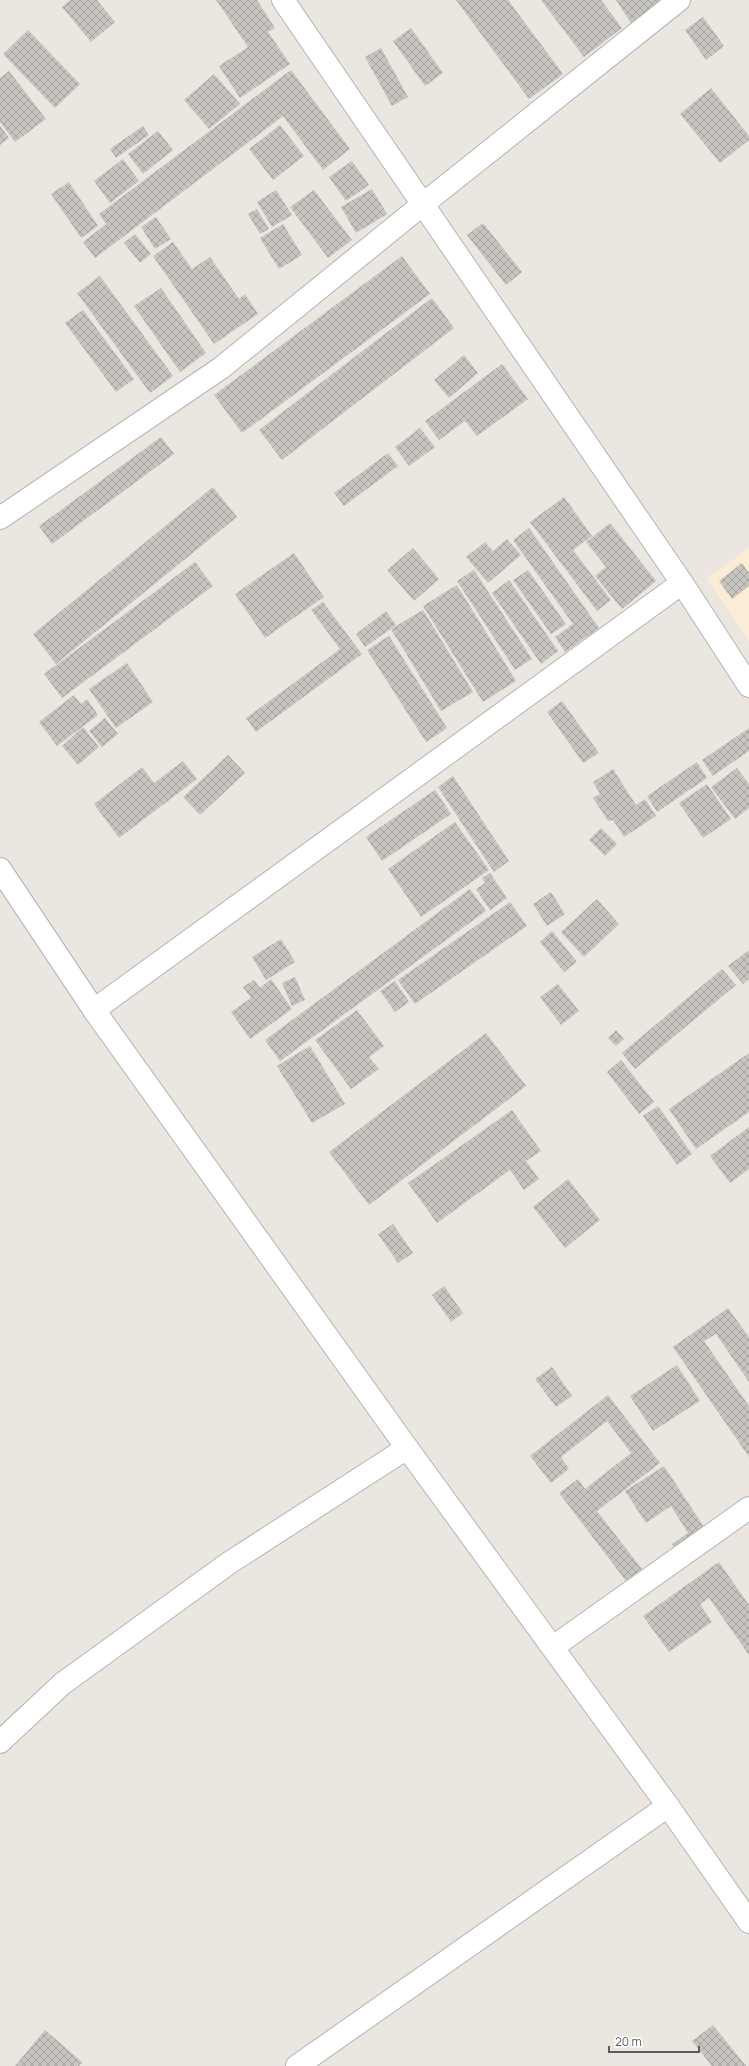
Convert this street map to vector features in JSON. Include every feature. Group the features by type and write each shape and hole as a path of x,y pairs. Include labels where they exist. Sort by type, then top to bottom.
{"street":[{"path":"283,0 682,583 749,686"},
{"path":"0,518 221,368 679,0"},
{"path":"94,1010 682,583"},
{"path":"0,869 94,1010 407,1448 668,1806 749,1922"},
{"path":"0,1742 68,1679 229,1563 407,1448"},
{"path":"553,1647 749,1508"},
{"path":"297,2066 668,1806"}],"shaded area":[{"path":"749,548 749,642 707,578"}],"building":[{"path":"70,0 97,0 115,22 91,42 62,7"},
{"path":"216,0 257,0 275,28 268,32 290,64 240,98 219,66 248,47"},
{"path":"456,0 508,0 563,74 529,99"},
{"path":"541,0 601,0 622,28 584,57"},
{"path":"616,0 664,0 631,23"},
{"path":"703,17 724,46 706,60 685,30"},
{"path":"411,28 443,73 425,86 393,41"},
{"path":"28,30 80,84 55,108 3,54"},
{"path":"381,48 408,97 392,106 365,57"},
{"path":"291,70 350,149 323,170 283,116 95,258 83,242 106,224 99,214"},
{"path":"9,71 46,119 15,142 0,122 0,78"},
{"path":"214,74 240,104 209,129 184,100"},
{"path":"711,88 749,136 749,140 720,163 680,114"},
{"path":"280,125 304,156 273,180 249,149"},
{"path":"0,126 9,138 0,145"},
{"path":"143,126 149,135 116,158 110,149"},
{"path":"158,131 173,150 143,174 128,154"},
{"path":"123,159 139,181 110,203 94,181"},
{"path":"352,161 369,185 346,201 329,177"},
{"path":"69,182 98,226 81,238 51,194"},
{"path":"372,189 387,214 356,233 341,207"},
{"path":"276,190 292,215 272,227 257,202"},
{"path":"314,190 352,240 328,258 290,207"},
{"path":"257,209 269,229 260,234 248,214"},
{"path":"156,217 171,239 155,249 141,227"},
{"path":"483,223 522,272 506,285 467,235"},
{"path":"283,224 302,255 279,269 260,238"},
{"path":"135,234 151,254 140,263 124,243"},
{"path":"173,242 192,269 210,257 239,299 245,294 258,314 214,344 153,256"},
{"path":"402,256 430,294 242,433 214,395"},
{"path":"100,276 173,376 150,393 77,293"},
{"path":"161,288 206,353 180,372 134,306"},
{"path":"432,298 454,328 282,460 259,430"},
{"path":"83,310 134,379 116,392 65,323"},
{"path":"464,355 478,373 449,398 434,380"},
{"path":"502,364 528,399 477,436 465,421 439,440 425,421"},
{"path":"420,428 435,447 409,466 395,447"},
{"path":"161,437 174,454 52,544 39,526"},
{"path":"388,453 398,466 344,506 334,493"},
{"path":"213,487 237,517 56,664 33,634"},
{"path":"564,497 592,536 573,550 611,600 597,611 530,522"},
{"path":"610,523 656,581 622,609 595,576 606,567 586,542"},
{"path":"529,528 599,628 565,652 555,637 573,624 513,540"},
{"path":"507,539 521,555 488,583 466,557 485,542 493,551"},
{"path":"413,548 439,579 414,601 387,570"},
{"path":"294,553 324,597 265,638 235,594"},
{"path":"195,562 213,586 62,698 44,674"},
{"path":"742,563 749,573 749,586 732,599 719,581"},
{"path":"474,570 532,659 515,670 457,581"},
{"path":"528,570 566,624 551,634 513,580"},
{"path":"509,580 558,651 541,664 492,593"},
{"path":"457,585 516,681 483,702 423,606"},
{"path":"323,602 362,654 256,732 246,718 340,649 311,610"},
{"path":"423,610 473,692 441,711 391,629"},
{"path":"386,611 396,625 365,647 356,634"},
{"path":"389,636 447,728 426,742 367,650"},
{"path":"127,663 153,702 116,728 89,689"},
{"path":"74,695 81,704 87,699 98,715 57,746 39,722"},
{"path":"562,701 599,753 583,763 547,712"},
{"path":"105,718 118,734 102,747 89,731"},
{"path":"83,727 99,747 78,765 62,746"},
{"path":"749,728 749,751 713,776 702,760"},
{"path":"228,755 245,773 200,815 183,797"},
{"path":"183,761 197,779 119,838 94,804 142,767 154,783"},
{"path":"697,762 707,778 657,812 647,796"},
{"path":"737,768 749,784 749,808 735,819 711,787"},
{"path":"613,769 636,805 645,799 656,816 624,837 613,820 608,821 593,798 600,794 593,782"},
{"path":"453,776 509,861 494,872 438,787"},
{"path":"707,784 731,819 703,838 679,803"},
{"path":"435,790 451,814 382,861 366,837"},
{"path":"455,822 489,870 421,917 388,869"},
{"path":"601,828 617,844 605,856 589,840"},
{"path":"490,873 507,898 490,910 476,889 485,883 482,878"},
{"path":"470,889 486,911 280,1061 265,1040"},
{"path":"551,892 565,914 547,926 533,904"},
{"path":"597,899 619,924 584,957 561,932"},
{"path":"510,902 527,926 415,1004 398,980"},
{"path":"552,931 577,962 564,972 540,942"},
{"path":"281,939 295,962 266,980 252,957"},
{"path":"749,950 749,979 743,984 728,966"},
{"path":"722,969 736,985 635,1069 622,1053"},
{"path":"295,977 305,1000 292,1006 282,983"},
{"path":"271,979 292,1009 250,1039 231,1012 251,998 243,987 254,980 260,988"},
{"path":"395,981 409,1002 395,1012 380,991"},
{"path":"558,984 579,1011 561,1025 540,997"},
{"path":"357,1010 384,1046 369,1057 379,1069 351,1089 315,1040"},
{"path":"616,1030 624,1039 616,1046 608,1038"},
{"path":"486,1033 526,1086 369,1205 329,1152"},
{"path":"310,1046 345,1104 312,1123 277,1066"},
{"path":"749,1053 749,1112 696,1149 669,1109"},
{"path":"621,1060 654,1102 639,1114 607,1072"},
{"path":"658,1106 692,1154 677,1165 643,1116"},
{"path":"512,1110 541,1151 526,1161 539,1179 524,1190 510,1170 437,1223 408,1183"},
{"path":"749,1127 749,1169 730,1183 710,1156"},
{"path":"568,1179 600,1220 565,1248 533,1207"},
{"path":"393,1224 413,1253 398,1263 378,1234"},
{"path":"444,1286 463,1313 451,1322 432,1295"},
{"path":"728,1308 749,1337 749,1382 716,1334 704,1341 749,1406 749,1457 673,1347"},
{"path":"677,1365 700,1401 653,1431 630,1396"},
{"path":"552,1367 572,1396 556,1407 535,1379"},
{"path":"608,1395 660,1463 597,1511 642,1569 626,1581 559,1493 578,1479 585,1489 631,1453 607,1421 561,1457 569,1469 551,1483 530,1456"},
{"path":"664,1466 708,1533 678,1554 672,1544 688,1533 671,1506 646,1523 625,1491"},
{"path":"719,1562 749,1605 749,1655 709,1598 700,1604 712,1622 669,1652 643,1616"},
{"path":"713,2025 746,2066 712,2066 692,2041"},
{"path":"45,2030 82,2062 79,2066 15,2066"}]}
